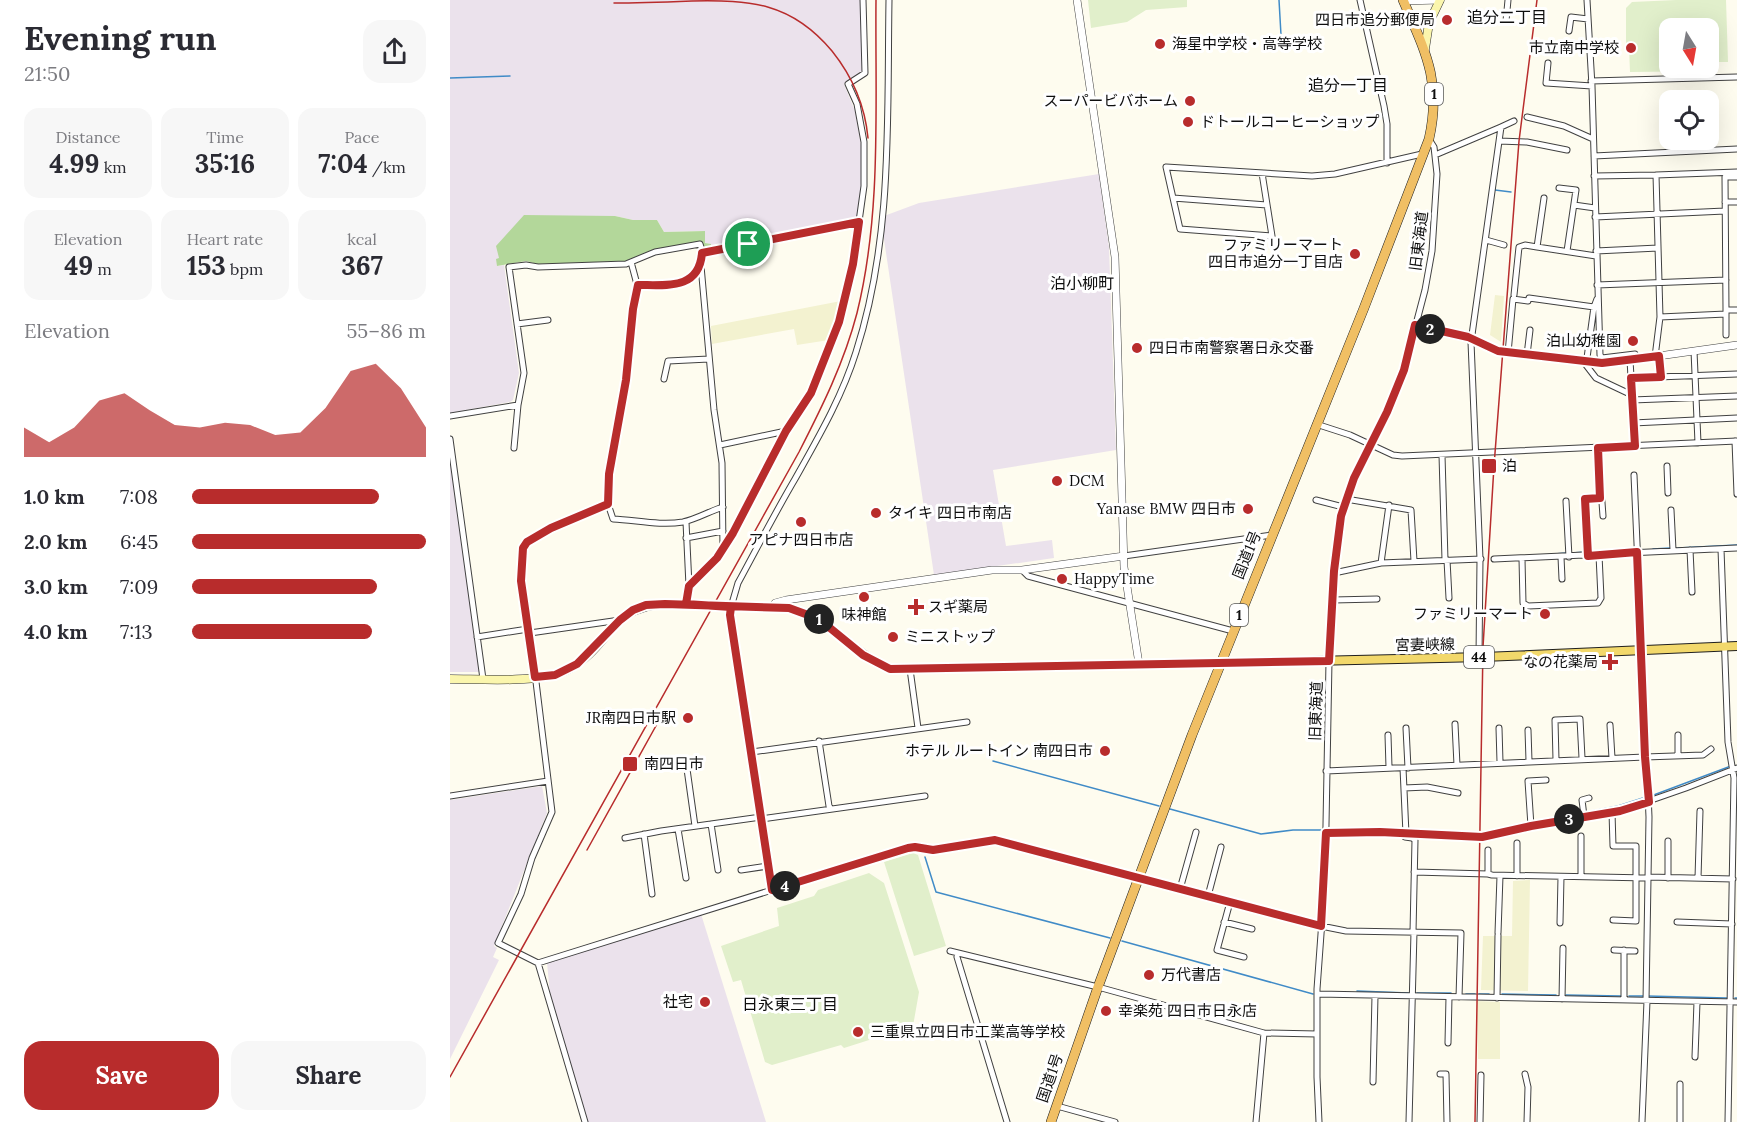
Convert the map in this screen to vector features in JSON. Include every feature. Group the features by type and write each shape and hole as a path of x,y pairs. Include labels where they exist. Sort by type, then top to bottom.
{"highway":[{"name":"国道1号","path":"1051,1122 1098,987 1233,631 1429,139 1434,117 1432,74 1425,49 1403,0"}],"main road":[{"path":"1425,49 1429,23 1440,0"},
{"path":"450,679 555,675 577,664 620,620 633,610 646,605 686,604 789,608 806,613 819,619 863,655 890,669 1222,663"},
{"name":"宮妻峡線","path":"1222,663 1479,657 1737,646"}],"street":[{"path":"689,586 710,566 723,549 786,431 811,393 834,338 848,286 863,201 864,142 855,99 848,84 865,72 863,0"},
{"path":"772,890 731,607 738,583 824,427 842,389 856,353 868,310 876,273 885,201 889,0"},
{"path":"1077,0 1115,257 1124,567 1139,664"},
{"path":"1360,0 1387,124 1387,163"},
{"path":"1403,0 1440,0"},
{"path":"1506,21 1508,0"},
{"path":"1587,0 1592,83 1600,355 1602,358 1635,354 1631,378 1635,446"},
{"path":"1569,31 1571,16 1588,19"},
{"path":"1548,63 1546,83 1737,77"},
{"path":"1527,117 1564,126 1593,139"},
{"path":"1435,155 1514,121"},
{"path":"1479,657 1481,559 1471,338 1501,127"},
{"name":"旧東海道","path":"1319,1122 1318,994 1326,833 1329,661 1334,573 1343,507 1404,370 1432,251 1437,174 1435,155 1429,139"},
{"path":"1499,141 1527,142 1567,150"},
{"path":"1594,156 1737,149"},
{"path":"1262,173 1272,236 1179,229 1166,167 1323,176 1422,154"},
{"path":"1594,176 1737,172"},
{"path":"1656,175 1660,317 1657,357 1661,377"},
{"path":"1726,335 1725,177 1737,177"},
{"path":"1559,188 1576,190 1567,251"},
{"path":"1173,198 1267,205"},
{"path":"1537,247 1544,198"},
{"path":"1725,202 1737,202"},
{"path":"1574,205 1594,208"},
{"path":"1595,218 1725,211"},
{"path":"702,253 859,222"},
{"path":"1486,240 1504,245"},
{"path":"514,448 524,373 509,267 626,264 655,252 700,244 714,410 720,445 723,549"},
{"path":"1514,295 1519,247 1525,245 1596,253 1658,248"},
{"path":"631,262 638,285 633,309 626,380 609,474 608,504 613,519 664,524 686,522 723,507"},
{"path":"638,285 686,282 701,266"},
{"path":"1598,285 1726,280"},
{"path":"1598,297 1594,307 1586,362 1596,378 1632,398 1737,396"},
{"path":"1508,353 1513,299 1594,307"},
{"path":"1660,317 1737,310"},
{"path":"517,324 548,320"},
{"path":"1415,325 1471,338 1494,350 1586,362 1633,360 1737,345"},
{"path":"1527,355 1530,330"},
{"path":"1694,351 1698,443"},
{"path":"664,379 668,361 709,359"},
{"path":"1631,378 1737,374"},
{"path":"450,416 518,405"},
{"path":"1633,423 1737,418"},
{"path":"1316,424 1371,444 1393,455 1476,454 1736,441 1737,494"},
{"path":"720,445 786,431"},
{"path":"450,439 483,679"},
{"path":"1598,448 1603,516"},
{"path":"1442,455 1449,598"},
{"path":"1667,466 1668,493"},
{"path":"1634,475 1648,798 1642,1122"},
{"path":"1588,553 1585,499 1600,498"},
{"path":"1346,499 1411,510 1414,561"},
{"path":"1316,500 1343,507"},
{"path":"1566,501 1569,554"},
{"path":"608,504 551,528 527,542 523,548 521,573 552,813 532,858 521,894 498,943 538,963 908,848 933,850 995,840 1346,931 1461,933 1459,998"},
{"path":"1380,563 1389,506"},
{"path":"1671,510 1673,550"},
{"path":"686,522 689,586 686,604"},
{"path":"686,538 723,531"},
{"path":"773,607 775,603 786,600 992,570 1022,570 1272,535"},
{"path":"1494,559 1737,548"},
{"path":"1721,549 1728,742 1733,767 1734,1002 1728,1122"},
{"path":"1690,550 1692,592"},
{"path":"1522,559 1524,603 1528,606 1598,603 1601,598 1599,555"},
{"path":"1561,557 1562,579"},
{"path":"1334,573 1380,563 1481,559"},
{"path":"1022,570 1028,576 1233,631"},
{"path":"1333,600 1377,599"},
{"path":"477,637 620,620"},
{"path":"910,669 918,728"},
{"path":"1556,760 1555,720 1580,719 1582,758"},
{"path":"752,752 967,722"},
{"path":"1455,724 1457,765"},
{"path":"1610,725 1612,758"},
{"path":"1406,728 1403,836 1415,839 1409,1122"},
{"path":"1499,728 1500,762"},
{"path":"1528,730 1529,761"},
{"path":"1388,735 1389,767"},
{"path":"1678,735 1678,756"},
{"path":"819,741 831,809"},
{"path":"1326,771 1582,758 1703,755 1711,749"},
{"path":"686,762 695,826"},
{"path":"1326,833 1404,833 1482,837 1531,824 1584,814 1612,812 1733,767"},
{"path":"1531,824 1528,781 1546,780"},
{"path":"450,796 548,781"},
{"path":"1404,788 1427,787 1458,793"},
{"path":"625,838 695,826 926,796"},
{"path":"1584,814 1581,800 1589,798"},
{"path":"1698,878 1700,811"},
{"path":"1612,812 1613,846 1636,846 1636,921 1613,921"},
{"path":"711,824 718,870"},
{"path":"678,829 686,878"},
{"path":"1180,889 1196,832"},
{"path":"644,834 652,894"},
{"path":"1581,836 1581,876"},
{"path":"1668,841 1668,878"},
{"path":"1517,843 1517,876"},
{"path":"1208,896 1221,847"},
{"path":"1488,850 1488,874"},
{"path":"741,870 768,866"},
{"path":"1414,872 1500,876 1733,879"},
{"path":"1497,998 1500,876"},
{"path":"1560,923 1561,877"},
{"path":"1230,902 1217,950 1245,957"},
{"path":"1224,922 1252,929"},
{"path":"1677,922 1732,924"},
{"path":"1562,999 1563,948"},
{"path":"1614,950 1635,951"},
{"path":"1624,950 1624,1000"},
{"path":"950,951 1098,987 1263,1033 1317,1034"},
{"path":"957,957 1007,1122"},
{"path":"538,963 585,1122"},
{"path":"1318,994 1734,1002"},
{"path":"1373,1082 1375,996"},
{"path":"1448,1043 1449,997"},
{"path":"1695,1057 1697,1002"},
{"path":"1257,1122 1263,1033"},
{"path":"1440,1074 1446,1074 1447,1122"},
{"path":"1525,1074 1528,1087 1527,1122"},
{"path":"1480,1122 1481,1076"},
{"path":"1680,1084 1680,1122"},
{"path":"1057,1106 1115,1122"}],"shaded area":[{"path":"450,0 861,0 863,70 844,84 855,111 861,145 862,176 857,219 711,246 705,243 705,231 664,232 657,220 633,220 615,216 499,258 498,266 504,265 519,373 513,400 450,413"},
{"path":"1099,174 1109,247 1116,450 993,470 1006,546 1052,540 1054,558 934,575 882,226 884,216 919,203"},
{"path":"450,461 479,672 450,672"},
{"path":"542,786 547,813 494,946 497,948 493,957 499,960 450,1059 450,800"},
{"path":"701,914 766,1122 588,1122 550,995 547,962"}],"green space":[{"path":"1088,0 1187,0 1187,7 1146,10 1127,22 1091,28"},
{"path":"1726,0 1728,62 1719,62 1719,18 1659,18 1659,72 1630,72 1629,47 1626,46 1626,8 1632,2"},
{"path":"524,215 615,216 633,220 657,220 664,232 705,231 705,243 711,246 705,248 702,243 656,249 625,261 538,264 526,261 497,266 496,259 499,258 496,246"},
{"path":"1495,295 1504,296 1501,342 1490,335"},
{"path":"841,301 829,340 797,345 794,329 712,344 711,326"},
{"path":"913,853 918,855 946,946 914,956 884,862"},
{"path":"869,873 884,883 919,992 913,1026 844,1048 841,1045 772,1065 765,1062 741,980 733,982 721,946 779,926 777,908 814,896 818,890"},
{"path":"1530,880 1528,991 1481,990 1483,936 1512,936 1513,881"},
{"path":"1477,1001 1500,1002 1500,1059 1478,1059"}],"waterway":[{"path":"1279,0 1281,35"},
{"path":"450,78 510,76"},
{"path":"1495,190 1511,192"},
{"path":"1678,548 1737,545"},
{"path":"1653,549 1670,548"},
{"path":"1590,552 1618,551"},
{"path":"1572,553 1585,552"},
{"path":"1554,554 1567,553"},
{"path":"993,761 1159,806"},
{"path":"1651,796 1731,766"},
{"path":"1587,812 1618,806 1646,797"},
{"path":"1170,809 1261,834 1293,830 1321,830"},
{"path":"1534,822 1582,813"},
{"path":"1482,834 1529,823"},
{"path":"1410,831 1464,833"},
{"path":"925,857 936,892 1110,938"},
{"path":"1122,941 1313,994"},
{"path":"1357,991 1408,993"},
{"path":"1417,993 1451,993"},
{"path":"1466,994 1475,994"},
{"path":"1479,994 1489,994"},
{"path":"1502,994 1556,995"},
{"path":"1566,995 1621,996"},
{"path":"1629,996 1643,996"},
{"path":"1647,996 1727,998"}],"railway":[{"path":"450,1077 799,452 839,367 852,331 865,275 874,197 876,0"},
{"path":"1475,1122 1483,647 1494,466 1519,141 1537,0"},
{"path":"614,3 692,1 751,3 785,13 817,35 839,61 861,103 868,138"},
{"path":"587,850 657,724"}],"place":[{"name":"四日市追分郵便局","path":"1447,20"},
{"name":"海星中学校・高等学校","path":"1160,44"},
{"name":"市立南中学校","path":"1631,48"},
{"name":"スーパービバホーム","path":"1190,101"},
{"name":"ドトールコーヒーショップ","path":"1188,122"},
{"name":"ファミリーマート 四日市追分一丁目店","path":"1355,254"},
{"name":"泊山幼稚園","path":"1633,341"},
{"name":"四日市南警察署日永交番","path":"1137,348"},
{"name":"泊","path":"1489,466"},
{"name":"DCM","path":"1057,481"},
{"name":"Yanase BMW 四日市","path":"1248,509"},
{"name":"タイキ 四日市南店","path":"876,513"},
{"name":"アピナ四日市店","path":"801,522"},
{"name":"HappyTime","path":"1062,579"},
{"name":"味神館","path":"864,597"},
{"name":"スギ薬局","path":"916,607"},
{"name":"ファミリーマート","path":"1545,614"},
{"name":"ミニストップ","path":"893,637"},
{"name":"なの花薬局","path":"1610,662"},
{"name":"JR南四日市駅","path":"688,718"},
{"name":"ホテル ルートイン 南四日市","path":"1105,751"},
{"name":"南四日市","path":"630,764"},
{"name":"万代書店","path":"1149,975"},
{"name":"社宅","path":"705,1002"},
{"name":"幸楽苑 四日市日永店","path":"1106,1011"},
{"name":"三重県立四日市工業高等学校","path":"858,1032"}],"district":[{"name":"追分二丁目","path":"1507,17"},
{"name":"追分一丁目","path":"1348,85"},
{"name":"泊小柳町","path":"1082,283"},
{"name":"日永東三丁目","path":"790,1004"}],"route":[{"path":"748,244 702,253 701,266 686,282 669,285 638,285 629,340 626,380 609,474 608,504 551,528 527,542 523,548 521,581 535,677 555,675 577,664 620,620 633,610 646,605 665,604 731,607 789,608 819,619 863,655 890,669 1329,661 1334,571 1341,516 1354,478 1387,412 1404,370 1415,325 1468,337 1498,351 1559,359 1602,363 1659,356 1661,377 1631,378 1635,446 1598,448 1600,498 1585,499 1588,556 1637,552 1645,757 1649,802 1620,811 1482,837 1380,832 1326,833 1321,926 995,840 933,850 908,848 772,890 730,615 731,607 686,604 689,586 717,558 733,533 786,431 811,393 839,322 853,264 859,222 748,244"}]}
